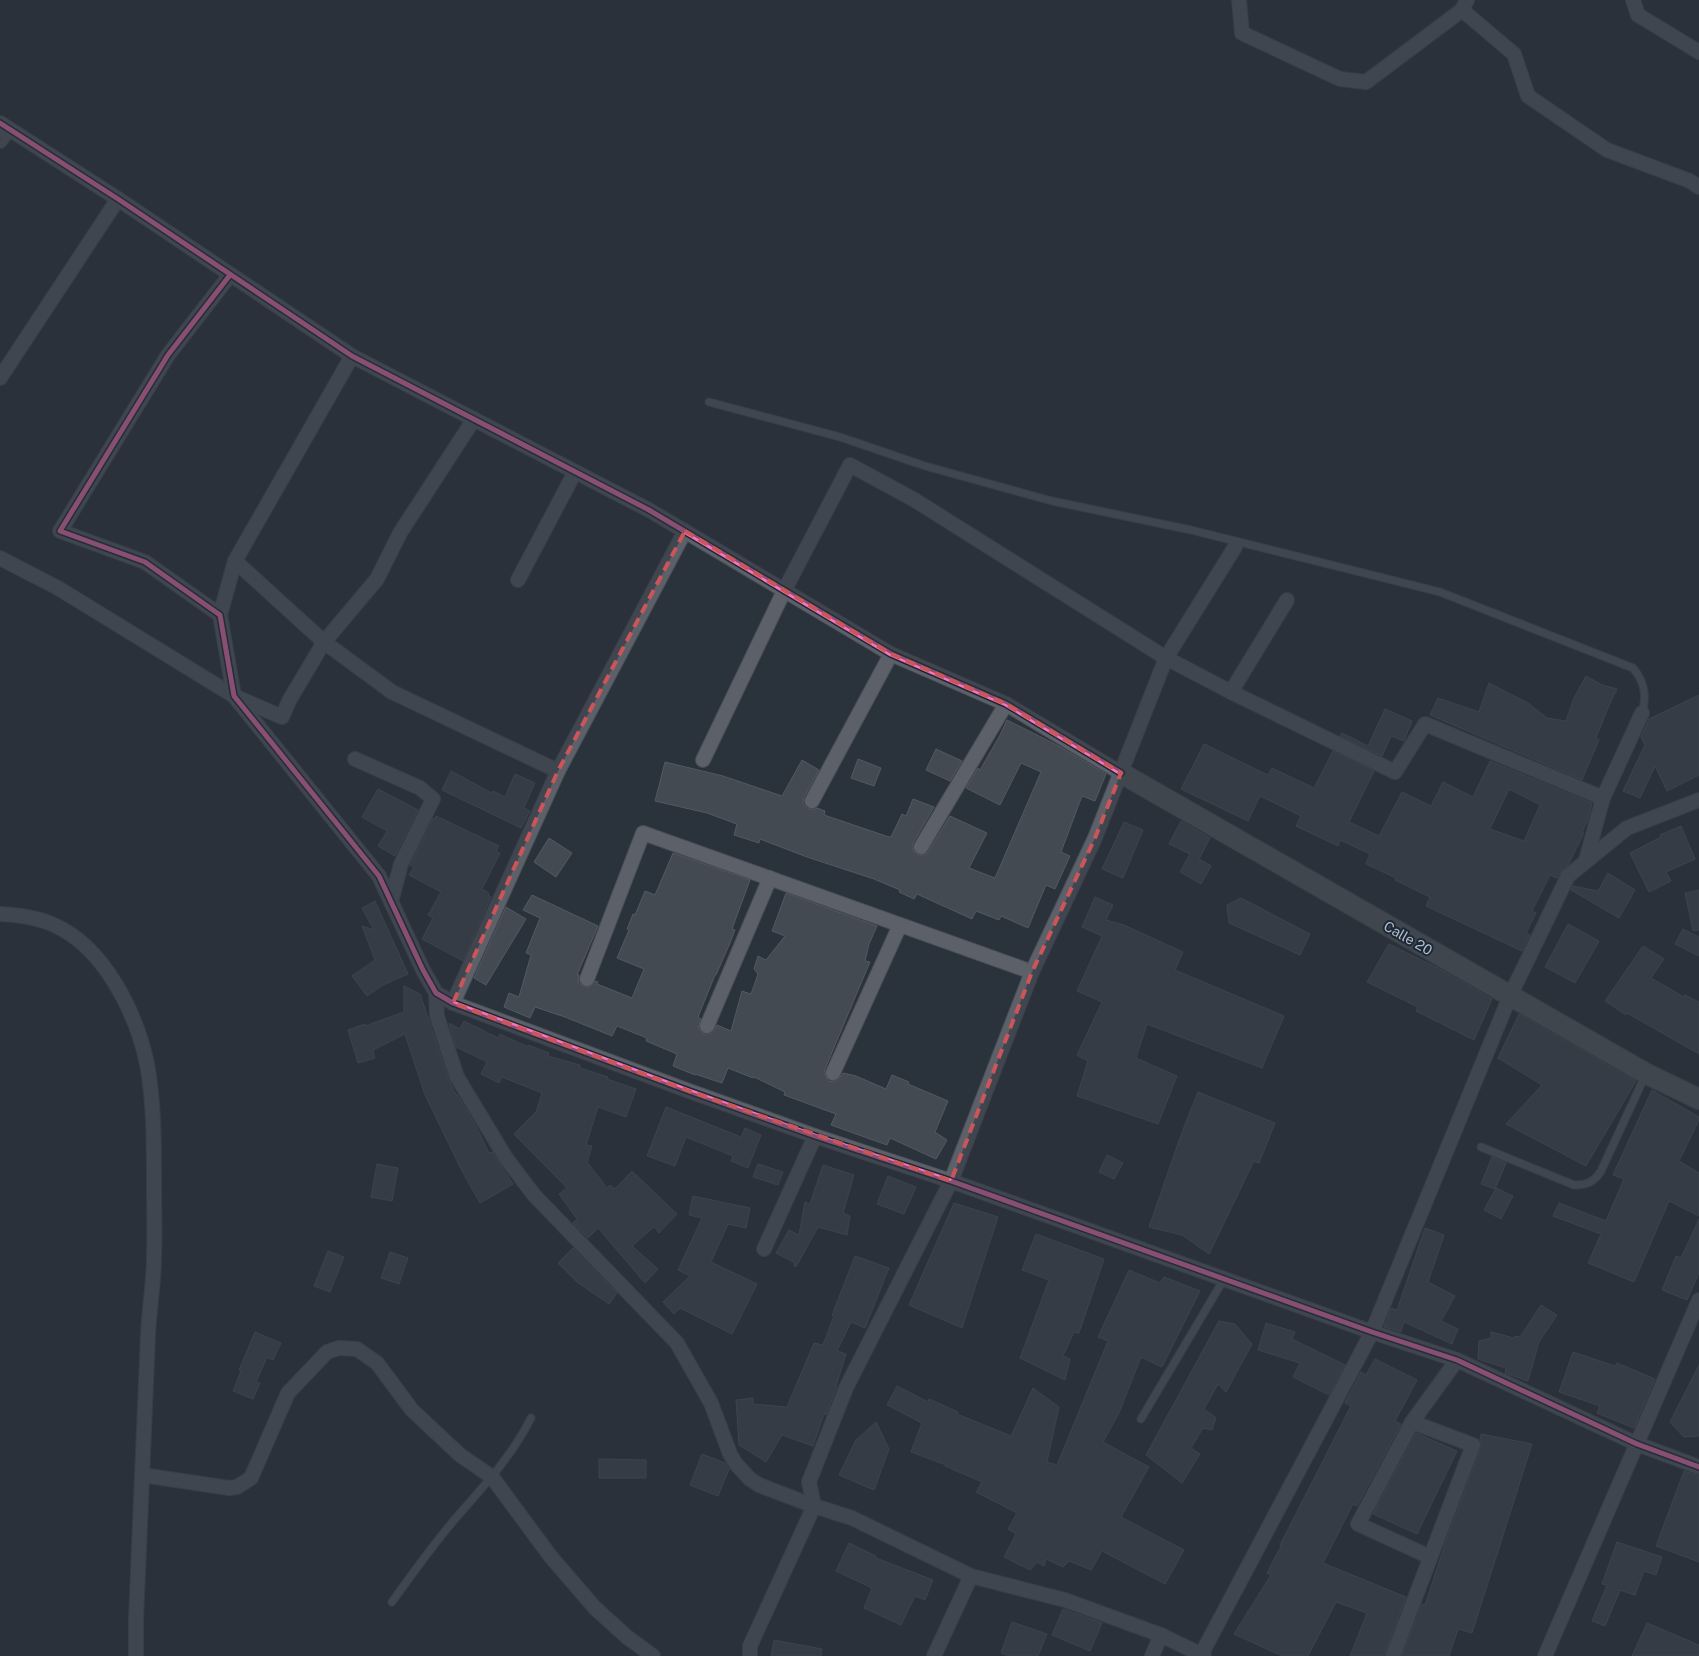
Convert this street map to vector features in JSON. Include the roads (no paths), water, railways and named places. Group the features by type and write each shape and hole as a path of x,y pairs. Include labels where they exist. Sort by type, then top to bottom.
{"main road":[{"name":"Calle 20","path":"1121,773 1647,1074 1699,1099"}],"street":[{"path":"1239,0 1242,33 1340,79 1366,82 1464,5 1514,54 1528,96 1607,150 1690,180 1699,187"},
{"path":"1633,0 1638,15 1699,52"},
{"path":"0,142 4,126 118,199 352,356 650,510 891,654 1006,704 1121,773"},
{"path":"0,378 118,199"},
{"path":"220,615 144,562 60,531 168,355 230,275"},
{"path":"352,356 235,561 220,615 234,696 379,876 423,970 436,993 437,1016 457,1077 506,1158 534,1194 677,1343 704,1389 720,1424 730,1454 742,1472 759,1485 852,1518 971,1576 1066,1600 1161,1635 1203,1655 1372,1332 1510,996 1568,876 1627,828 1699,800"},
{"path":"0,558 58,588 234,696 282,717 290,699 324,642 377,579 400,533 474,419"},
{"path":"703,760 784,591 850,465 913,499 1166,658 1395,772 1425,724 1603,798"},
{"path":"518,580 575,472"},
{"path":"453,1003 558,771 684,532"},
{"path":"750,1656 750,1646 814,1506 809,1482 846,1388 951,1181 1032,972 1095,838 1166,658 1235,548"},
{"path":"235,561 324,642 392,692 558,771"},
{"path":"1231,692 1287,600"},
{"path":"812,801 891,654"},
{"path":"921,847 1006,704"},
{"path":"1586,860 1603,798 1642,713"},
{"path":"355,759 420,788 433,799 401,864 391,902"},
{"path":"587,979 643,833 1032,972"},
{"path":"707,1026 770,878"},
{"path":"0,914 27,917 53,925 71,934 102,962 117,985 139,1036 147,1065 153,1120 154,1257 148,1327 136,1656"},
{"path":"833,1073 900,924"},
{"path":"436,993 453,1003 689,1091 815,1136 951,1181 1372,1332 1457,1360 1637,1444 1699,1468"},
{"path":"764,1249 815,1136"},
{"path":"1545,1656 1699,1300"},
{"path":"142,1475 229,1488 245,1483 251,1478 288,1393 327,1352 339,1348 357,1349 377,1363 412,1410 460,1455 492,1477 551,1557 595,1608 627,1638 653,1656"},
{"path":"1430,1557 1358,1524 1412,1422 1457,1360"},
{"path":"1393,1656 1473,1445 1412,1422"},
{"path":"934,1656 971,1576"},
{"path":"1152,1656 1161,1635"}],"lane":[{"path":"709,402 840,438 925,466 1052,500 1200,532 1440,592 1633,668 1638,674 1646,696 1642,713"},
{"path":"1480,1147 1574,1185 1588,1184 1601,1171 1647,1074"},
{"path":"1141,1419 1224,1279"},
{"path":"392,1602 413,1572 492,1477 521,1438 531,1418"}]}
